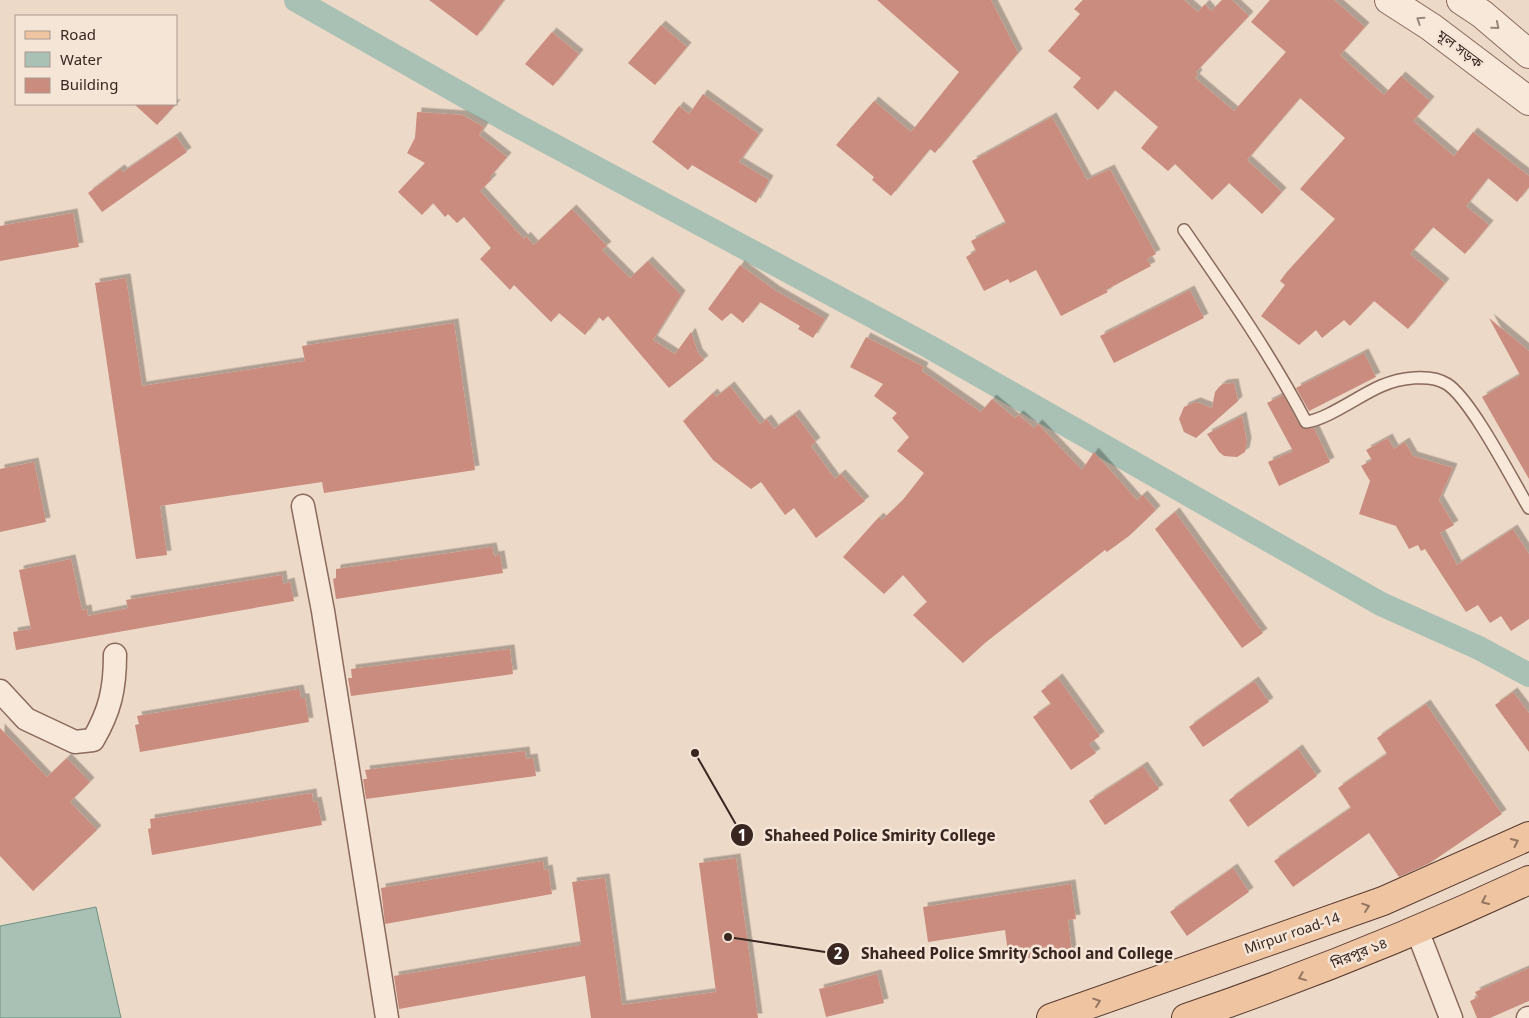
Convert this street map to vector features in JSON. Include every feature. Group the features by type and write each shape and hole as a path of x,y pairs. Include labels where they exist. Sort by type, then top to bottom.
{"main road":[{"name":"Mirpur road-14","path":"1051,1018 1383,901 1529,836"},
{"name":"মিরপুর ১৪","path":"1186,1018 1282,985 1417,930 1529,880"}],"street":[{"name":"মূল সড়ক","path":"1389,0 1431,27 1529,101"},
{"path":"1461,0 1482,14 1529,54"},
{"path":"303,506 323,611 387,1018"},
{"path":"0,690 26,719 75,742 93,740 106,717 115,683 115,655"},
{"path":"1417,930 1451,1018"}],"lane":[{"path":"1184,230 1230,296 1291,394 1306,422 1318,421 1359,395 1393,381 1420,378 1447,384 1462,400 1529,508"}],"water":[{"path":"96,907 121,1018 0,1018 0,926"}],"building":[{"path":"429,0 504,0 477,36"},
{"path":"877,0 991,0 1018,53 935,153 930,149 891,196 872,180 874,177 836,145 874,101 911,132 959,72"},
{"path":"1083,0 1184,0 1198,12 1205,4 1211,11 1222,0 1232,0 1249,16 1196,72 1198,74 1195,78 1234,111 1286,52 1251,22 1270,0 1334,0 1365,27 1340,55 1384,95 1401,76 1430,101 1413,121 1454,156 1473,132 1529,176 1529,187 1517,202 1488,178 1466,206 1489,225 1465,254 1433,227 1410,254 1445,283 1408,329 1374,301 1350,326 1344,320 1322,338 1316,330 1299,345 1261,316 1285,285 1280,281 1286,273 1335,219 1300,189 1345,138 1300,98 1247,160 1282,192 1262,214 1229,183 1212,200 1175,164 1168,171 1141,148 1158,127 1115,90 1098,110 1073,87 1081,78 1048,51 1080,14 1074,9"},
{"path":"661,25 687,47 655,85 628,63"},
{"path":"552,32 579,54 553,86 525,64"},
{"path":"703,94 759,134 739,162 769,180 756,203 692,165 688,170 652,142 679,106 689,114"},
{"path":"135,105 175,105 157,125"},
{"path":"417,112 462,115 484,127 479,135 507,157 490,177 492,179 480,191 524,239 526,236 534,245 572,209 607,246 602,250 630,278 648,261 681,295 653,340 675,354 691,332 698,353 704,360 669,388 608,316 603,321 599,317 585,335 559,313 551,322 514,285 510,290 480,259 491,248 464,217 457,223 448,214 445,217 433,203 422,215 398,192 425,163 407,153 415,138"},
{"path":"1052,117 1087,180 1110,169 1156,254 1147,259 1151,266 1106,290 1108,292 1061,316 1036,270 1010,283 1008,279 984,291 966,257 976,251 971,241 1006,223 972,161"},
{"path":"176,136 187,152 102,212 88,193 120,169 123,172"},
{"path":"73,213 79,247 0,261 0,226"},
{"path":"740,265 776,291 825,319 813,338 798,329 800,326 760,302 743,323 731,313 722,321 708,309"},
{"path":"126,278 142,386 305,361 302,346 454,323 475,470 324,493 322,482 160,506 167,555 136,559 95,283"},
{"path":"1190,290 1204,318 1114,363 1100,336"},
{"path":"1489,318 1529,351 1529,479 1482,397 1520,375"},
{"path":"866,337 924,367 922,371 981,412 992,399 1015,418 1019,415 1034,428 1038,424 1082,470 1094,452 1137,500 1143,495 1156,510 1129,536 1107,552 1105,550 986,642 963,663 913,615 927,602 903,575 884,594 843,557 879,517 882,520 902,501 924,473 897,451 909,437 892,418 897,413 874,396 883,384 850,367"},
{"path":"1364,353 1376,377 1309,411 1296,388"},
{"path":"1234,383 1238,401 1196,438 1184,432 1179,419 1184,407 1196,402 1212,408 1215,392 1219,387 1223,384"},
{"path":"730,386 760,424 767,419 774,429 795,414 816,442 811,446 835,479 841,474 865,501 816,538 794,508 785,515 761,482 751,489 713,460 683,421 713,393 716,397"},
{"path":"1283,395 1300,426 1304,429 1314,428 1330,462 1279,486 1268,462 1293,451 1267,403"},
{"path":"1242,416 1247,442 1245,452 1237,457 1224,456 1219,452 1207,434"},
{"path":"1388,438 1394,449 1405,442 1413,456 1453,468 1439,500 1454,525 1440,533 1457,565 1513,529 1529,554 1529,619 1511,631 1501,616 1490,623 1478,605 1466,612 1425,549 1421,551 1418,545 1409,549 1396,526 1359,514 1370,481 1361,466 1372,460 1366,450"},
{"path":"34,462 46,522 0,532 0,469"},
{"path":"1175,512 1263,633 1242,648 1155,529"},
{"path":"492,547 494,556 500,555 503,573 336,599 333,579 336,578 336,569"},
{"path":"71,559 82,610 87,609 88,616 128,608 126,600 282,575 283,584 290,582 294,601 16,650 13,632 31,629 19,570"},
{"path":"510,649 513,674 351,696 348,678 352,678 351,669"},
{"path":"1058,678 1100,736 1089,744 1096,753 1071,770 1033,717 1051,704 1041,691"},
{"path":"1254,681 1269,702 1203,747 1189,727"},
{"path":"299,689 301,698 305,698 309,722 140,752 135,725 139,724 137,716"},
{"path":"1513,692 1529,713 1529,752 1495,705"},
{"path":"1426,704 1502,814 1430,863 1399,877 1369,833 1293,887 1274,861 1351,808 1338,788 1387,754 1377,738"},
{"path":"0,728 47,777 67,758 90,782 70,802 97,830 33,891 0,856"},
{"path":"1298,749 1317,776 1248,827 1229,800"},
{"path":"525,751 526,759 533,758 536,776 366,799 363,779 367,779 365,770"},
{"path":"1143,766 1159,789 1105,825 1089,801"},
{"path":"312,793 313,802 317,801 322,825 152,855 148,829 151,828 150,819"},
{"path":"736,858 758,1018 591,1018 585,976 399,1009 394,976 581,945 572,882 605,878 622,1005 716,992 699,863"},
{"path":"543,861 544,870 548,869 552,894 385,924 381,888"},
{"path":"1233,868 1249,892 1187,936 1170,912"},
{"path":"1071,884 1076,919 1068,920 1072,952 1009,961 1005,930 928,942 923,907"},
{"path":"1529,968 1529,1001 1490,1018 1477,1018 1470,1001 1478,997 1475,992"},
{"path":"877,974 884,1003 826,1017 819,989"}],"waterway":[{"path":"296,0 514,124 928,346 1381,604 1479,648 1529,675"}],"place":[{"name":"Shaheed Police Smirity College","path":"695,753"},
{"name":"Shaheed Police Smrity School and College","path":"728,937"}]}
